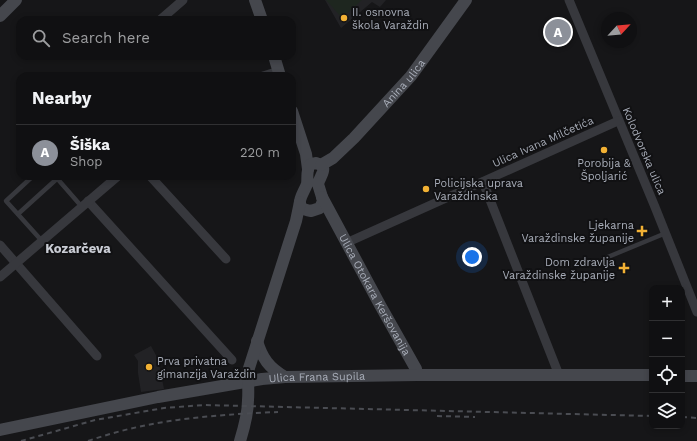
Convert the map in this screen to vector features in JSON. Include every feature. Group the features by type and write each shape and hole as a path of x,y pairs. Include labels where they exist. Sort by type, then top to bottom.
{"main road":[{"path":"0,16 16,0"},
{"path":"255,0 261,16"},
{"name":"Anina ulica","path":"317,167 333,158 354,138 411,76 466,0"},
{"path":"275,60 280,72"},
{"path":"296,123 306,154 317,167 318,184 322,197 322,205 296,221"},
{"path":"240,441 248,406 249,368 296,221 301,194 317,167"},
{"name":"Ulica Otokara Keršovanija","path":"322,197 416,369 417,375"},
{"path":"300,202 303,208 325,211 332,214"},
{"path":"257,341 260,351 267,364 285,377"},
{"name":"Ulica Frana Supila","path":"0,430 158,397 248,381 285,377 417,375 649,375"},
{"path":"685,376 696,375"}],"street":[{"path":"171,16 183,0"},
{"name":"Kolodvorska ulica","path":"569,0 618,121 666,233 697,312"},
{"name":"Ulica Ivana Milčetića","path":"346,242 618,121"},
{"path":"0,277 113,180"},
{"path":"154,180 226,259"},
{"path":"483,182 559,375"},
{"path":"85,204 232,360"},
{"path":"0,245 97,356"}],"lane":[{"path":"29,180 6,201 42,241"},
{"path":"18,214 54,180"},
{"path":"60,180 85,204"},
{"path":"603,259 666,233"}],"shaded area":[{"name":"II. osnovna škola Varaždin","path":"325,0 386,0 380,7 372,2 341,28"},
{"path":"326,0 362,0 342,18"},
{"name":"Prva privatna gimanzija Varaždin","path":"151,346 158,359 164,389 141,392 138,361 134,355"}],"railway":[{"path":"21,441 95,420 164,408 204,405 649,416"},
{"path":"88,441 135,428 182,419 278,412"},
{"path":"437,416 475,417"},
{"path":"685,417 697,418"}],"place":[{"name":"II. osnovna škola Varaždin","path":"344,18"},
{"name":"Šiška","path":"558,32"},
{"name":"Porobija & Špoljarić","path":"604,150"},
{"name":"Policijska uprava Varaždinska","path":"426,189"},
{"name":"Ljekarna Varaždinske županije","path":"642,231"},
{"name":"Dom zdravlja Varaždinske županije","path":"624,268"},
{"name":"Prva privatna gimanzija Varaždin","path":"149,367"}],"district":[{"name":"Kozarčeva","path":"78,248"}]}
